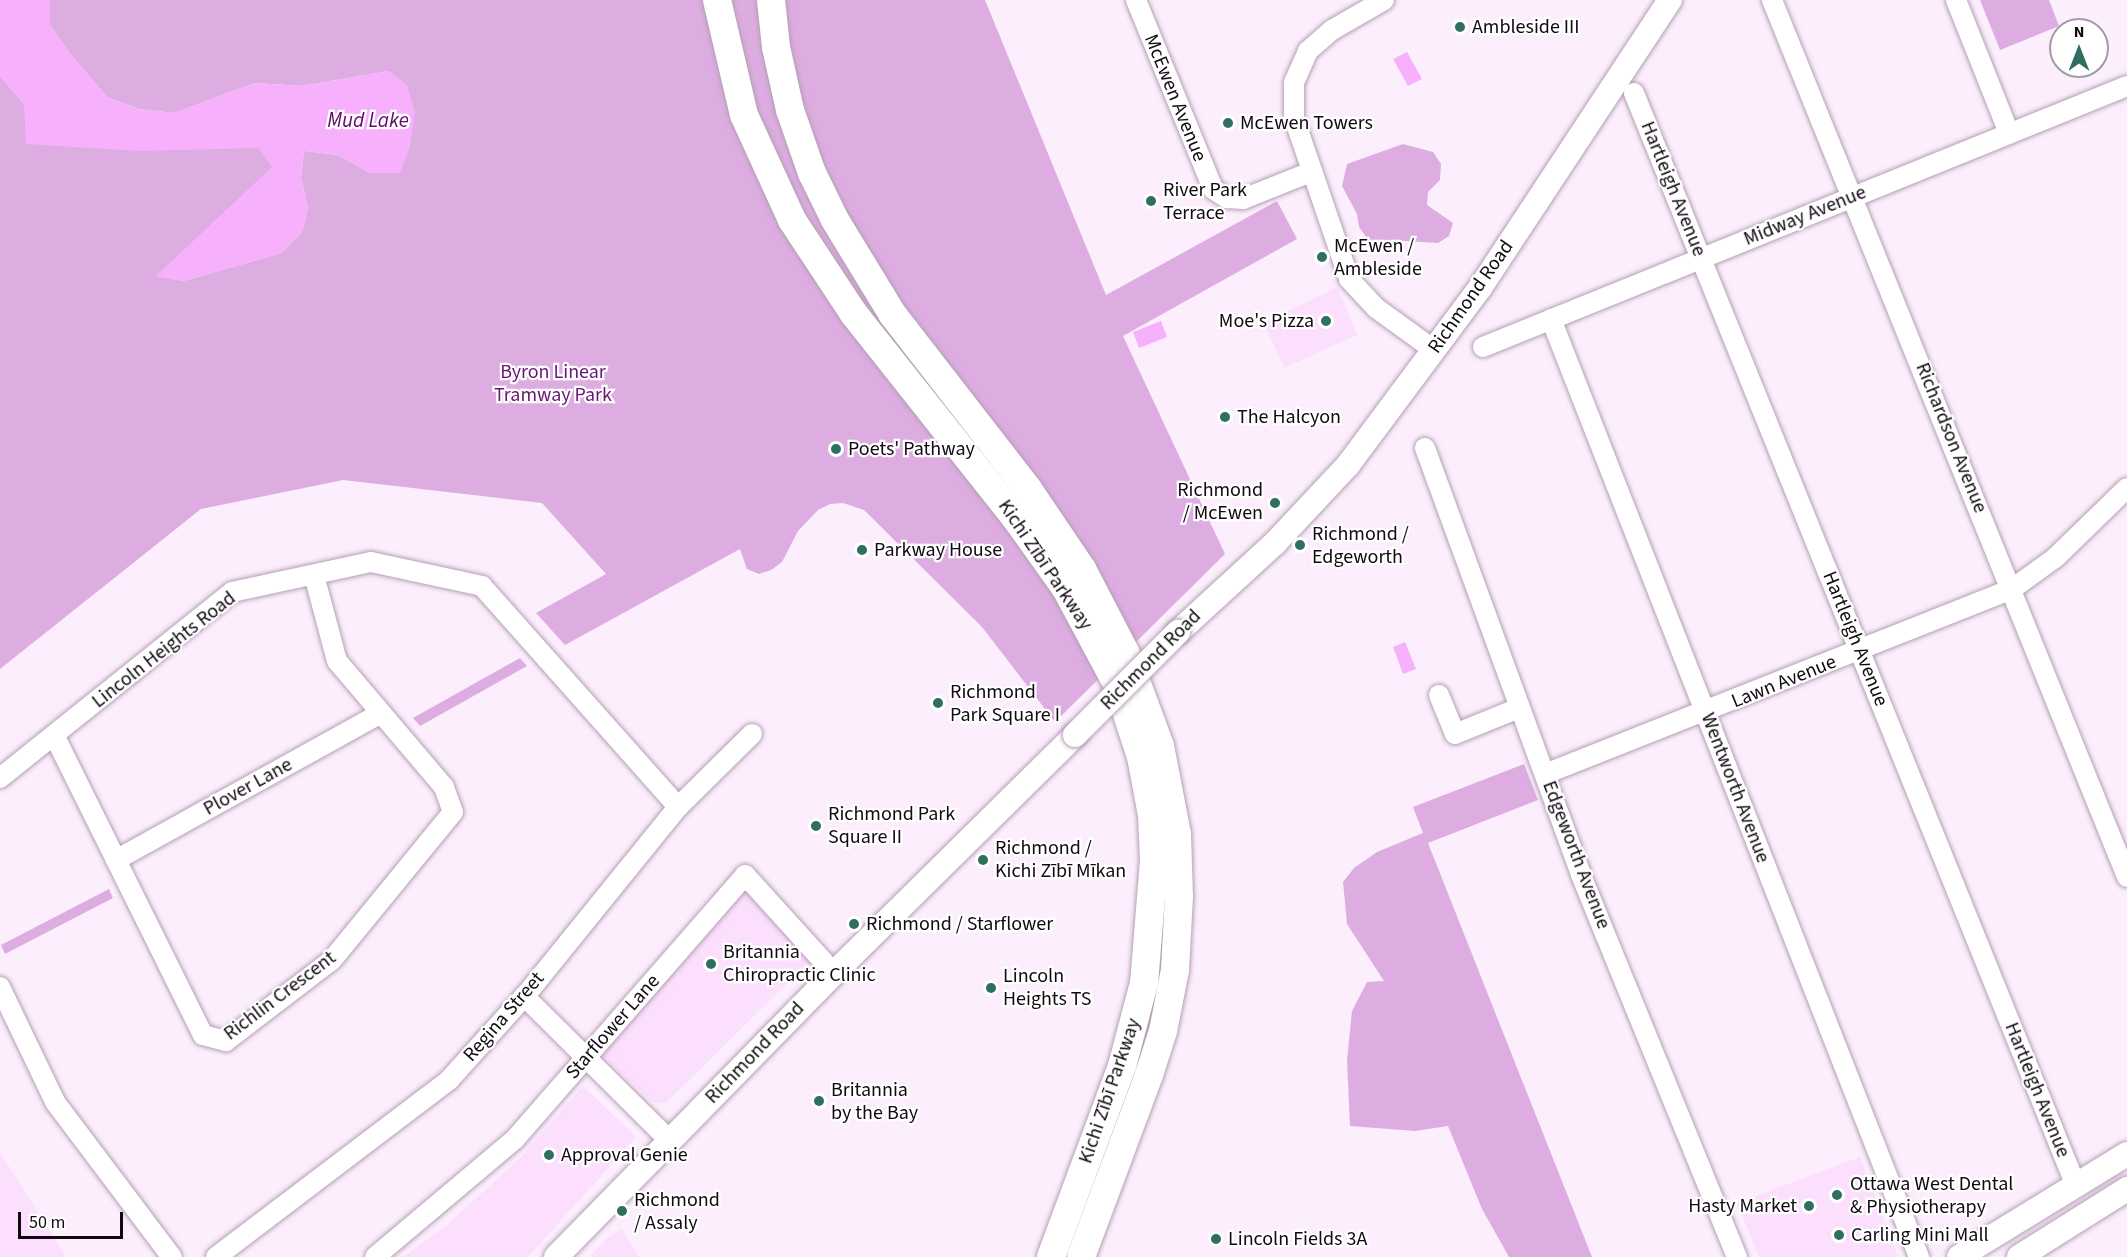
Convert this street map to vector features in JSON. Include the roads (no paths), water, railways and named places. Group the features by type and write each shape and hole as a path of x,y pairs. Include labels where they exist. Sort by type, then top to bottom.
{"highway":[{"name":"Kichi Zībī Parkway","path":"717,0 744,115 787,211 854,314 1015,517 1065,587 1117,684 1141,757 1152,815 1154,860 1144,983 1122,1066 1050,1252"},
{"name":"Kichi Zībī Parkway","path":"771,0 780,66 793,120 834,220 893,315 1028,489 1082,569 1136,676 1165,766 1178,856 1175,970 1163,1031 1081,1257"}],"main road":[{"name":"Richmond Road","path":"556,1257 834,973 1178,632 1275,543 1341,472 1480,288 1670,0"},
{"path":"1959,1257 2127,1154"},
{"path":"2019,1257 2127,1189"}],"street":[{"name":"McEwen Avenue","path":"1136,0 1213,189 1227,198 1243,199 1311,172"},
{"path":"1384,0 1321,38 1301,62 1292,107 1311,172 1349,279 1376,308 1434,350"},
{"name":"Richardson Avenue","path":"1772,0 2127,877"},
{"path":"1956,0 2008,131"},
{"name":"Midway Avenue","path":"1484,347 2008,131 2127,86"},
{"name":"Hartleigh Avenue","path":"1634,93 2076,1186"},
{"name":"Wentworth Avenue","path":"1551,319 1918,1257"},
{"name":"Edgeworth Avenue","path":"1425,448 1581,875 1737,1257"},
{"name":"Lawn Avenue","path":"1545,774 1860,652 2012,589 2055,558 2127,488"},
{"name":"Lincoln Heights Road","path":"0,778 232,592 377,562 482,586 678,807"},
{"name":"Richlin Crescent","path":"54,735 203,1035 226,1041 332,960 453,812 444,787 379,714 337,662 314,575"},
{"path":"1439,695 1455,734 1520,708"},
{"name":"Plover Lane","path":"116,860 379,714"},
{"name":"Regina Street","path":"216,1257 449,1080 524,996 678,807 752,734"},
{"name":"Starflower Lane","path":"375,1257 515,1139 745,875 834,973"},
{"path":"0,987 56,1102 172,1257"},
{"path":"524,996 670,1141"}],"water":[{"name":"Mud Lake","path":"0,0 50,0 50,25 68,51 107,97 139,109 174,113 255,83 302,86 389,71 407,85 415,113 410,146 400,173 370,173 338,155 304,151 301,178 308,208 302,232 281,253 183,281 156,276 272,167 259,148 138,151 26,144 24,104 0,76"},
{"path":"1407,52 1422,79 1408,86 1393,59"},
{"path":"1161,321 1167,337 1139,348 1133,332"},
{"path":"1405,642 1416,669 1403,674 1393,647"}],"place":[{"name":"Ambleside III","path":"1460,27"},
{"name":"McEwen Towers","path":"1228,123"},
{"name":"River Park Terrace","path":"1151,201"},
{"name":"McEwen / Ambleside","path":"1322,257"},
{"name":"Moe's Pizza","path":"1326,321"},
{"name":"The Halcyon","path":"1225,417"},
{"name":"Poets' Pathway","path":"836,449"},
{"name":"Richmond / McEwen","path":"1275,503"},
{"name":"Richmond / Edgeworth","path":"1300,545"},
{"name":"Parkway House","path":"862,550"},
{"name":"Richmond Park Square I","path":"938,703"},
{"name":"Richmond Park Square II","path":"816,826"},
{"name":"Richmond / Kichi Zībī Mīkan","path":"983,860"},
{"name":"Richmond / Starflower","path":"854,924"},
{"name":"Britannia Chiropractic Clinic","path":"711,964"},
{"name":"Lincoln Heights TS","path":"991,988"},
{"name":"Britannia by the Bay","path":"819,1101"},
{"name":"Approval Genie","path":"549,1155"},
{"name":"Ottawa West Dental & Physiotherapy","path":"1837,1195"},
{"name":"Hasty Market","path":"1809,1206"},
{"name":"Richmond / Assaly","path":"622,1211"},
{"name":"Carling Mini Mall","path":"1839,1235"},
{"name":"Lincoln Fields 3A","path":"1216,1239"}],"park label":[{"name":"Byron Linear Tramway Park","path":"553,384"}]}
